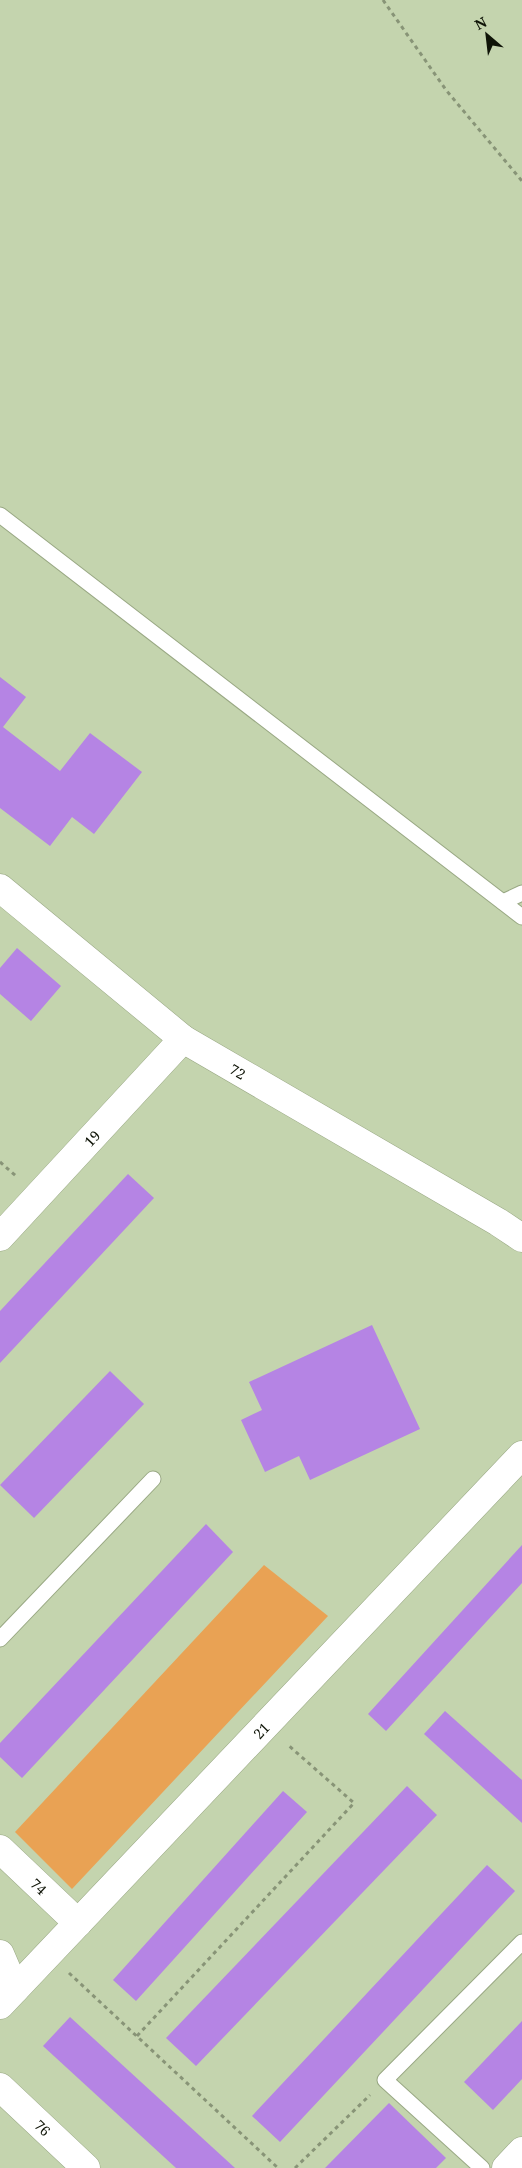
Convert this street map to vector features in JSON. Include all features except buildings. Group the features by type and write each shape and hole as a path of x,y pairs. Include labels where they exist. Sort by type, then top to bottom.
{"street":[{"name":"72","path":"0,888 183,1039 510,1222 522,1238"},
{"name":"19","path":"0,1237 183,1039"},
{"name":"21","path":"8,1997 522,1455"},
{"name":"74","path":"0,1850 78,1923"},
{"path":"0,1954 8,1997"},
{"name":"76","path":"0,2087 86,2168"},
{"path":"506,2168 522,2151"}],"lane":[{"path":"0,515 522,917"},
{"path":"503,902 522,893"},
{"path":"0,1639 154,1478"},
{"path":"482,2168 386,2080 522,1942"}],"path":[{"path":"383,0 446,90 522,181"},
{"path":"137,2036 354,1803 265,1726"},
{"path":"49,1954 278,2168"},
{"path":"295,2168 386,2080"}],"shaded area":[{"path":"264,1565 328,1616 72,1889 15,1832"}]}
